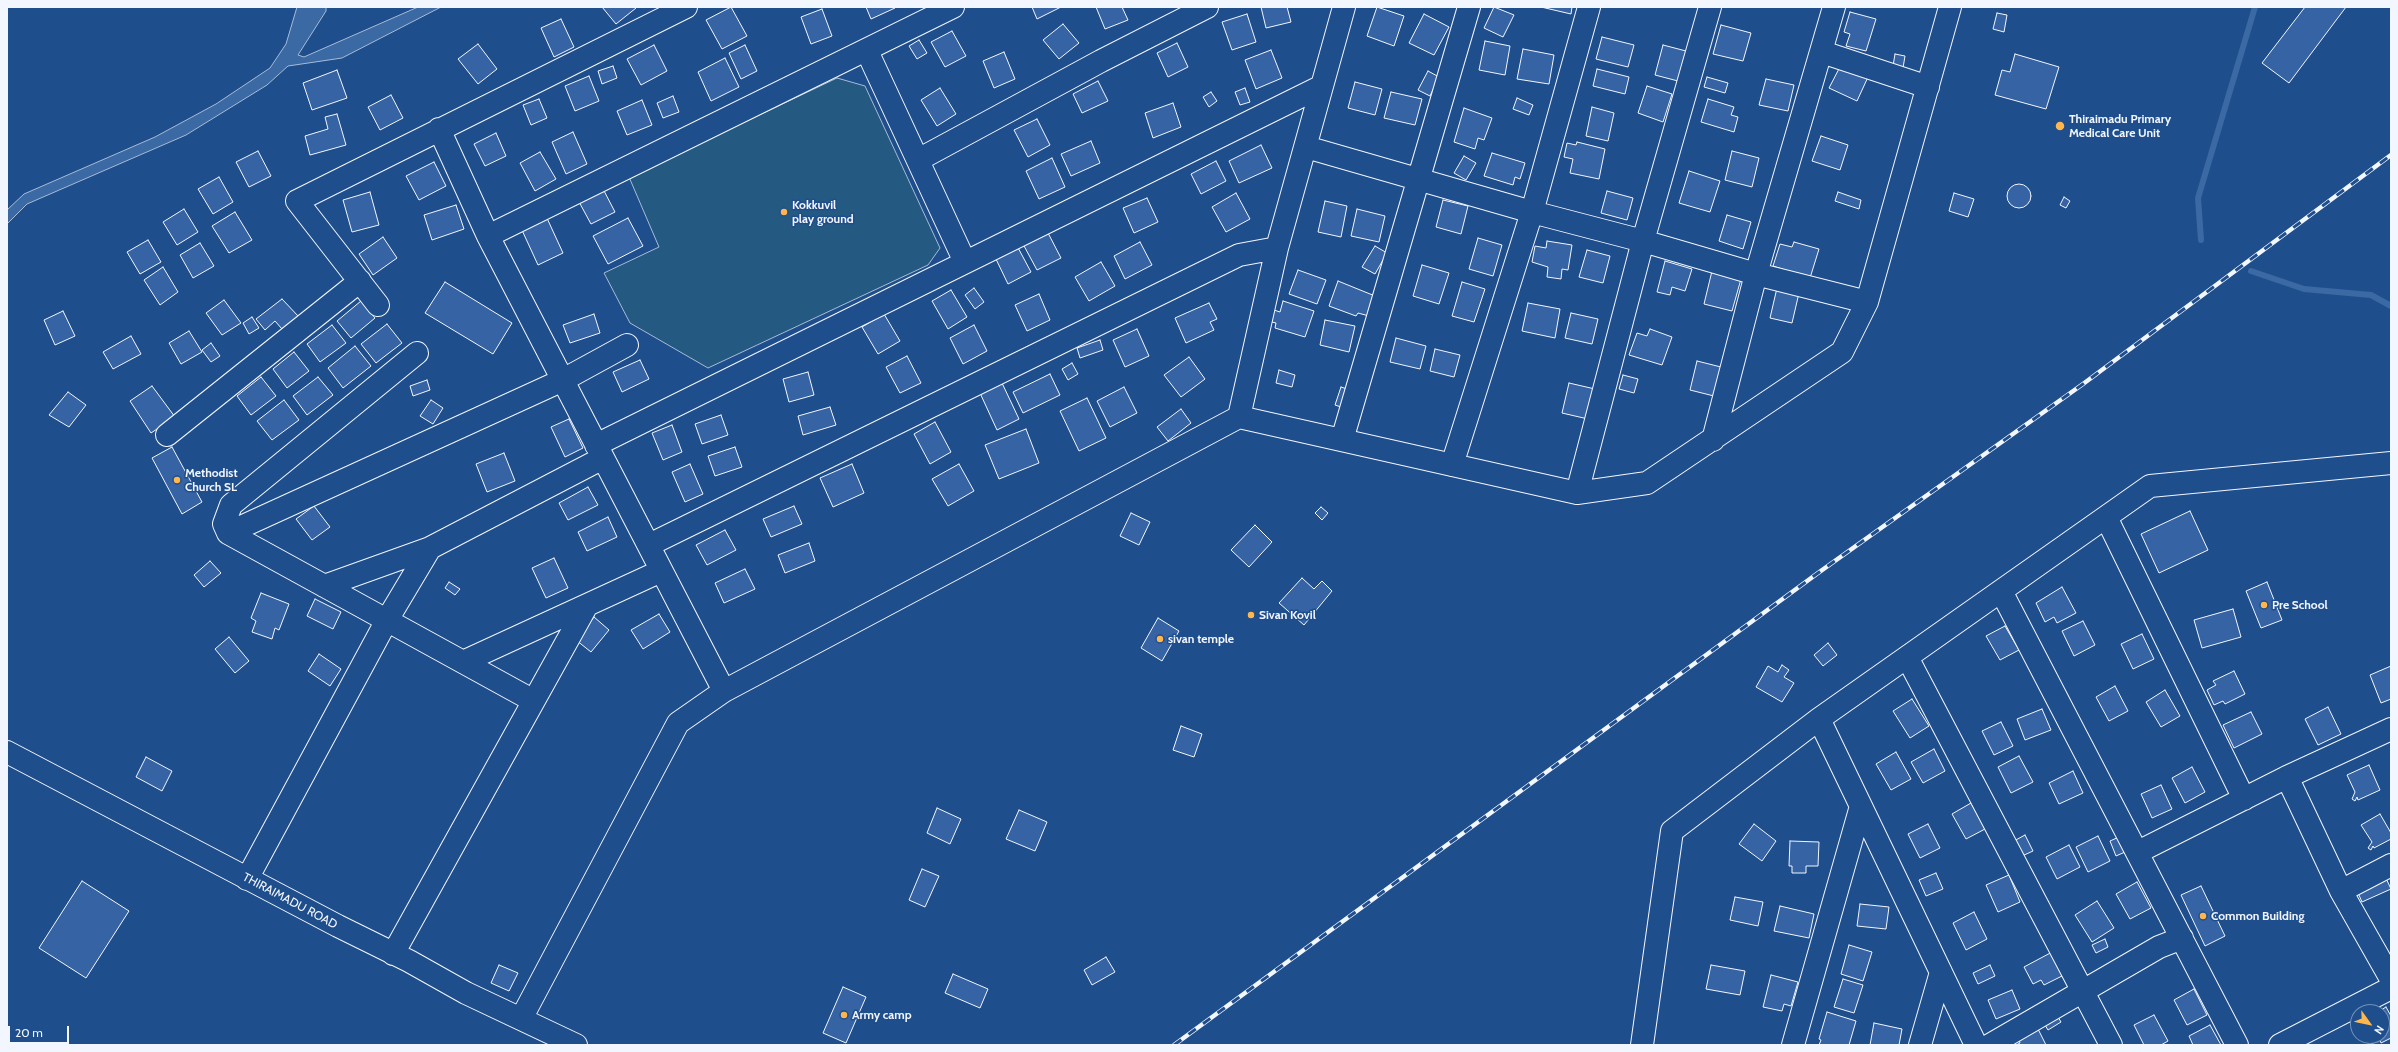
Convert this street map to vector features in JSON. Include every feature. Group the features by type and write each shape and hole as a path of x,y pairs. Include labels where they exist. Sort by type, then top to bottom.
{"street":[{"path":"378,305 297,201 686,7"},
{"path":"488,236 867,51 953,7"},
{"path":"918,160 1101,61 1207,7"},
{"path":"1239,417 1277,248 1344,7"},
{"path":"1342,440 1420,180 1469,7"},
{"path":"1452,465 1532,212 1589,7"},
{"path":"1577,493 1643,241 1710,7"},
{"path":"1713,440 1756,274 1834,7"},
{"path":"521,1019 678,723 724,691 1239,417 1577,493 1647,483 1842,352 1867,302 1950,7"},
{"path":"867,51 965,262"},
{"path":"1822,52 1928,86"},
{"path":"324,586 430,548 600,451 965,262 1322,86"},
{"path":"439,129 488,236 724,691"},
{"path":"1306,147 1756,274 1867,302"},
{"path":"649,545 1239,255 1277,248"},
{"path":"167,435 360,281"},
{"path":"228,533 563,380 627,345"},
{"path":"417,353 231,505 224,524 228,533 532,700"},
{"path":"1642,1045 1672,831 1819,719 2150,486 2391,463"},
{"path":"2106,517 2244,799"},
{"path":"247,879 387,620 430,548"},
{"path":"463,662 661,572"},
{"path":"2001,591 2237,1045"},
{"path":"393,954 532,700 586,607"},
{"path":"1907,657 2084,990 2111,1045"},
{"path":"1819,719 1976,1045"},
{"path":"2138,852 2287,777 2391,729"},
{"name":"THIRAIMADU ROAD","path":"7,752 247,879 521,1019 576,1045"},
{"path":"2287,777 2341,891 2391,979"},
{"path":"1793,1045 1861,806"},
{"path":"2341,891 2391,865"},
{"path":"1990,1045 2159,947 2182,938"},
{"path":"1920,1045 1941,972"},
{"path":"2280,1045 2391,988"}],"shaded area":[{"path":"297,7 326,7 326,11 298,55 304,57 418,7 441,7 342,58 288,66 267,85 186,135 27,204 7,224 7,210 24,194 155,137 216,104 270,68 286,44"},
{"name":"Kokkuvil play ground","path":"837,78 865,86 940,248 928,265 708,368 630,323 604,273 659,247 629,177"}],"building":[{"path":"602,7 635,7 636,8 616,24"},
{"path":"731,7 747,36 722,49 706,20"},
{"path":"866,7 895,7 895,8 871,19"},
{"path":"1032,7 1061,7 1037,19"},
{"path":"1096,7 1122,7 1128,20 1105,29"},
{"path":"1261,7 1287,7 1291,22 1266,28"},
{"path":"1377,7 1404,16 1394,46 1367,36"},
{"path":"1494,7 1514,15 1503,37 1484,28"},
{"path":"1541,7 1572,7 1571,14"},
{"path":"2305,7 2346,7 2289,83 2262,63"},
{"path":"822,9 832,36 811,44 801,17"},
{"path":"1850,12 1876,19 1866,51 1846,46 1850,34 1844,32"},
{"path":"1997,13 2007,15 2004,32 1993,29"},
{"path":"1247,14 1256,42 1232,50 1222,22"},
{"path":"1424,14 1449,27 1434,55 1409,43"},
{"path":"561,19 574,47 554,57 541,28"},
{"path":"1063,24 1079,43 1059,59 1043,40"},
{"path":"1721,25 1751,33 1743,61 1713,54"},
{"path":"952,31 966,56 945,67 931,42"},
{"path":"1602,37 1634,45 1628,67 1596,59"},
{"path":"919,40 927,53 917,59 909,46"},
{"path":"1485,41 1510,46 1505,75 1479,70"},
{"path":"1177,43 1188,67 1168,77 1157,53"},
{"path":"478,44 497,69 478,84 458,59"},
{"path":"654,45 667,71 641,85 627,59"},
{"path":"745,45 757,71 741,79 729,53"},
{"path":"1663,45 1686,51 1678,81 1655,75"},
{"path":"1523,49 1554,55 1549,84 1517,79"},
{"path":"1271,50 1282,78 1256,89 1245,60"},
{"path":"1004,52 1015,79 994,88 983,61"},
{"path":"1895,54 1905,56 1903,68 1893,66"},
{"path":"2015,54 2059,67 2046,109 1995,95 2002,70 2010,72"},
{"path":"725,58 739,87 711,101 698,72"},
{"path":"1841,65 1868,77 1857,101 1829,88"},
{"path":"613,66 617,78 602,84 598,71"},
{"path":"1597,69 1629,77 1625,94 1593,86"},
{"path":"337,70 347,98 312,110 303,83"},
{"path":"1428,71 1439,77 1430,96 1418,90"},
{"path":"589,76 599,101 575,111 565,86"},
{"path":"1707,77 1728,83 1725,93 1704,87"},
{"path":"1766,79 1794,85 1788,111 1759,105"},
{"path":"1098,81 1108,101 1082,113 1073,94"},
{"path":"1355,82 1382,89 1375,115 1348,108"},
{"path":"1647,86 1672,94 1663,122 1638,113"},
{"path":"940,88 956,114 937,126 921,100"},
{"path":"1245,88 1250,102 1240,105 1235,92"},
{"path":"1211,92 1217,101 1209,107 1203,97"},
{"path":"1391,92 1422,99 1415,125 1384,118"},
{"path":"391,95 403,118 380,130 368,107"},
{"path":"673,96 679,112 663,118 657,103"},
{"path":"1517,98 1533,105 1529,115 1513,109"},
{"path":"539,99 547,118 531,125 523,105"},
{"path":"1708,99 1734,107 1731,115 1738,117 1734,132 1701,122"},
{"path":"642,100 652,125 627,135 617,111"},
{"path":"1173,103 1181,127 1153,138 1145,113"},
{"path":"1592,107 1614,113 1608,141 1586,136"},
{"path":"1464,108 1492,118 1484,140 1478,138 1475,149 1454,142"},
{"path":"337,114 346,145 310,155 305,136 328,129 325,117"},
{"path":"1037,119 1050,145 1028,157 1014,130"},
{"path":"573,132 587,164 566,174 552,142"},
{"path":"496,133 506,156 485,166 474,144"},
{"path":"1821,136 1848,145 1840,170 1812,161"},
{"path":"1091,141 1100,163 1071,176 1061,154"},
{"path":"1577,142 1605,149 1599,179 1570,173 1573,159 1564,157 1567,143 1576,145"},
{"path":"1261,145 1272,168 1239,183 1229,161"},
{"path":"258,151 271,176 249,187 236,162"},
{"path":"1732,151 1759,158 1752,187 1725,180"},
{"path":"540,152 556,179 535,191 520,163"},
{"path":"1492,153 1525,163 1520,179 1515,177 1513,185 1484,176"},
{"path":"1464,156 1476,163 1466,180 1454,173"},
{"path":"1052,158 1065,187 1039,199 1026,171"},
{"path":"1216,161 1226,181 1201,194 1191,174"},
{"path":"434,162 446,186 419,200 406,176"},
{"path":"1689,171 1720,181 1710,212 1679,203"},
{"path":"219,177 233,202 213,214 198,189"},
{"path":"2019,184 2028,187 2031,196 2028,205 2019,208 2010,205 2007,196 2010,187"},
{"path":"602,187 615,212 591,224 578,200"},
{"path":"1607,191 1633,198 1627,220 1601,213"},
{"path":"370,192 379,225 352,232 343,200"},
{"path":"1838,192 1861,200 1859,209 1835,201"},
{"path":"1236,193 1250,219 1226,232 1212,207"},
{"path":"1954,193 1974,199 1968,217 1949,211"},
{"path":"2064,197 2070,201 2066,208 2060,205"},
{"path":"1147,198 1158,222 1134,233 1123,208"},
{"path":"1443,200 1468,206 1461,234 1436,227"},
{"path":"1325,201 1347,206 1341,237 1318,232"},
{"path":"456,205 464,229 432,240 424,215"},
{"path":"184,209 198,232 177,245 163,222"},
{"path":"1357,209 1385,216 1379,242 1351,236"},
{"path":"235,212 252,240 229,253 212,226"},
{"path":"1727,215 1751,222 1743,249 1719,241"},
{"path":"546,216 563,253 538,265 521,228"},
{"path":"628,218 643,246 608,264 593,236"},
{"path":"1047,231 1061,258 1037,270 1023,244"},
{"path":"383,237 397,258 373,275 359,254"},
{"path":"1478,238 1502,245 1493,276 1469,269"},
{"path":"148,240 161,262 140,274 127,252"},
{"path":"1547,241 1572,245 1568,270 1562,269 1561,279 1547,277 1548,267 1532,262 1535,246 1546,248"},
{"path":"1140,242 1152,265 1125,279 1114,256"},
{"path":"1794,242 1819,249 1810,278 1773,266 1780,244 1792,247"},
{"path":"200,243 214,266 193,278 180,255"},
{"path":"1016,244 1031,272 1008,284 994,255"},
{"path":"1375,246 1387,253 1375,274 1362,267"},
{"path":"1587,250 1610,256 1603,283 1579,277"},
{"path":"1665,261 1692,269 1685,291 1672,287 1670,295 1657,292"},
{"path":"1101,262 1115,286 1089,301 1075,277"},
{"path":"1422,265 1449,273 1439,304 1413,296"},
{"path":"163,267 178,292 160,305 144,280"},
{"path":"1298,270 1326,280 1317,304 1289,294"},
{"path":"1712,271 1741,279 1732,311 1704,304"},
{"path":"1338,281 1375,296 1369,316 1358,313 1356,316 1329,306"},
{"path":"445,282 512,323 493,354 425,313"},
{"path":"1462,282 1485,289 1474,322 1452,316"},
{"path":"974,288 984,302 975,309 965,295"},
{"path":"1777,288 1799,293 1792,323 1770,318"},
{"path":"951,290 967,317 948,329 932,301"},
{"path":"1039,294 1050,320 1027,331 1015,305"},
{"path":"282,299 299,317 282,329 275,321 265,330 256,319"},
{"path":"224,300 241,323 222,335 206,313"},
{"path":"361,301 375,318 351,338 337,321"},
{"path":"1283,301 1314,311 1305,337 1275,328 1276,323 1268,321 1271,309 1280,312"},
{"path":"1209,303 1217,319 1210,322 1214,330 1186,343 1175,318"},
{"path":"1528,303 1560,309 1555,338 1522,331"},
{"path":"63,311 75,336 55,345 44,320"},
{"path":"1571,313 1598,319 1592,344 1565,338"},
{"path":"594,314 600,333 570,343 563,325"},
{"path":"884,314 900,341 878,354 862,327"},
{"path":"252,317 259,328 249,334 243,323"},
{"path":"1325,320 1355,326 1349,352 1320,345"},
{"path":"387,324 402,343 376,363 361,344"},
{"path":"332,325 346,343 320,362 307,344"},
{"path":"974,325 987,351 963,364 950,338"},
{"path":"1137,329 1149,356 1125,367 1113,340"},
{"path":"1650,329 1672,337 1662,365 1629,355 1637,333 1647,336"},
{"path":"189,331 202,352 181,364 169,343"},
{"path":"131,336 141,354 113,369 103,352"},
{"path":"1396,338 1426,346 1420,369 1390,362"},
{"path":"1100,340 1103,350 1080,358 1077,348"},
{"path":"211,343 220,356 211,362 202,350"},
{"path":"355,346 371,366 343,388 328,368"},
{"path":"1435,349 1460,355 1454,377 1430,371"},
{"path":"294,352 309,371 287,388 273,369"},
{"path":"907,356 921,383 900,393 886,367"},
{"path":"1189,357 1205,379 1181,397 1164,375"},
{"path":"640,360 649,379 622,392 613,372"},
{"path":"1697,361 1721,367 1714,396 1690,390"},
{"path":"1072,363 1078,374 1068,380 1062,369"},
{"path":"1279,370 1295,375 1292,387 1276,383"},
{"path":"808,372 814,395 789,402 783,379"},
{"path":"1050,374 1060,395 1023,413 1013,392"},
{"path":"1623,375 1638,379 1634,393 1619,389"},
{"path":"261,377 276,396 251,415 237,396"},
{"path":"318,377 333,395 307,415 293,396"},
{"path":"427,380 430,390 413,396 410,386"},
{"path":"1002,383 1019,419 997,430 980,393"},
{"path":"1569,383 1595,389 1588,419 1562,413"},
{"path":"152,386 175,417 151,433 130,401"},
{"path":"1124,387 1137,413 1110,427 1097,401"},
{"path":"1341,387 1353,391 1347,409 1335,405"},
{"path":"68,392 86,405 69,427 49,415"},
{"path":"1087,398 1106,438 1079,451 1060,411"},
{"path":"284,400 299,420 272,440 257,421"},
{"path":"431,400 443,408 433,424 420,416"},
{"path":"830,407 836,425 803,435 798,416"},
{"path":"1181,409 1191,423 1168,441 1157,427"},
{"path":"721,415 728,435 702,444 695,424"},
{"path":"569,419 583,448 565,457 551,427"},
{"path":"935,422 951,452 930,464 914,434"},
{"path":"672,425 682,452 663,460 652,433"},
{"path":"1026,429 1039,463 999,479 985,445"},
{"name":"Methodist Church SL","path":"172,447 202,502 182,514 152,458"},
{"path":"735,447 742,467 715,476 708,456"},
{"path":"504,453 515,481 487,492 476,464"},
{"path":"690,464 703,494 685,502 672,472"},
{"path":"852,464 864,493 833,507 820,478"},
{"path":"959,464 974,491 948,506 932,479"},
{"path":"588,487 598,505 568,520 559,503"},
{"path":"314,506 330,527 312,540 296,519"},
{"path":"794,506 802,524 771,537 763,519"},
{"path":"1321,507 1328,513 1322,520 1315,513"},
{"path":"2190,511 2208,550 2159,573 2141,534"},
{"path":"1131,513 1150,522 1139,545 1120,536"},
{"path":"608,517 617,537 587,551 578,532"},
{"path":"1255,525 1272,542 1249,567 1231,550"},
{"path":"725,530 736,550 707,565 696,545"},
{"path":"809,543 815,561 785,573 778,555"},
{"path":"554,558 568,588 546,598 532,568"},
{"path":"210,561 221,573 204,587 194,575"},
{"path":"745,569 755,589 724,603 715,583"},
{"path":"1302,578 1314,589 1322,581 1332,591 1304,625 1279,603"},
{"path":"449,582 460,589 455,595 445,588"},
{"name":"Pre School","path":"2267,582 2282,620 2261,628 2246,591"},
{"path":"2062,587 2076,613 2057,623 2054,617 2045,622 2036,603"},
{"path":"261,593 289,604 279,630 275,628 272,639 252,632 256,621 251,618"},
{"path":"315,599 341,612 333,629 307,616"},
{"path":"2233,609 2241,637 2202,648 2194,620"},
{"path":"659,614 670,632 643,649 631,630"},
{"path":"594,617 609,630 591,652 576,640"},
{"name":"sivan temple","path":"1158,618 1179,631 1162,661 1141,648"},
{"path":"2083,621 2095,645 2074,656 2062,631"},
{"path":"2005,626 2019,650 2000,660 1986,636"},
{"path":"2142,634 2154,659 2133,669 2121,644"},
{"path":"229,637 249,661 235,673 215,649"},
{"path":"1828,643 1837,655 1823,666 1814,655"},
{"path":"319,654 341,669 330,686 308,671"},
{"path":"1782,665 1789,670 1784,677 1794,683 1782,702 1756,687 1768,666 1778,672"},
{"path":"2391,666 2391,699 2381,703 2370,675"},
{"path":"2234,671 2245,694 2225,704 2223,701 2214,705 2207,690 2216,685 2213,681"},
{"path":"2115,686 2128,711 2109,721 2096,697"},
{"path":"2165,690 2180,716 2161,727 2146,702"},
{"path":"1912,699 1929,726 1910,738 1893,711"},
{"path":"2328,707 2341,734 2318,745 2305,719"},
{"path":"2042,709 2051,730 2025,740 2017,719"},
{"path":"2251,712 2262,734 2234,748 2223,725"},
{"path":"2001,722 2013,746 1994,755 1982,731"},
{"path":"1181,726 1202,734 1194,757 1173,750"},
{"path":"1934,749 1945,771 1923,783 1911,762"},
{"path":"1896,752 1911,779 1891,790 1876,764"},
{"path":"2019,756 2033,782 2011,793 1998,767"},
{"path":"146,757 172,771 162,791 136,777"},
{"path":"2369,765 2380,790 2358,800 2357,797 2355,801 2352,799 2355,792 2347,775"},
{"path":"2192,767 2205,792 2185,803 2172,778"},
{"path":"2073,771 2083,793 2059,804 2049,783"},
{"path":"2161,785 2172,809 2152,818 2141,794"},
{"path":"1971,803 1985,829 1966,839 1952,814"},
{"path":"937,808 961,819 950,844 927,833"},
{"path":"1019,810 1047,822 1035,851 1006,839"},
{"path":"2380,814 2391,833 2391,839 2374,848 2373,846 2371,850 2368,848 2372,842 2361,825"},
{"path":"1754,824 1776,841 1762,861 1739,844"},
{"path":"1928,824 1940,848 1920,858 1908,834"},
{"path":"2025,835 2033,851 2022,856 2014,841"},
{"path":"2098,836 2110,861 2088,872 2076,847"},
{"path":"2119,837 2125,852 2116,856 2110,841"},
{"path":"1790,841 1819,842 1818,866 1806,866 1806,873 1792,873 1792,866 1789,866"},
{"path":"2069,845 2080,867 2057,879 2046,857"},
{"path":"922,869 939,876 925,907 909,900"},
{"path":"1936,873 1943,889 1926,896 1919,880"},
{"path":"2384,874 2391,889 2362,902 2355,886"},
{"path":"2009,875 2020,902 1998,912 1986,885"},
{"path":"82,881 129,911 86,978 39,948"},
{"path":"2137,882 2151,908 2130,919 2116,894"},
{"name":"Common Building","path":"2201,886 2225,936 2205,946 2181,895"},
{"path":"1735,897 1763,902 1758,926 1730,920"},
{"path":"2097,901 2114,928 2092,942 2075,915"},
{"path":"1860,904 1889,907 1886,929 1857,926"},
{"path":"1780,906 1814,914 1809,938 1774,931"},
{"path":"1974,912 1987,939 1966,950 1953,923"},
{"path":"2105,939 2108,947 2096,953 2092,945"},
{"path":"1849,945 1872,952 1863,981 1841,974"},
{"path":"2054,951 2066,974 2044,985 2041,980 2033,984 2024,967"},
{"path":"1106,957 1115,972 1092,985 1084,970"},
{"path":"499,965 518,973 509,991 491,983"},
{"path":"1711,965 1745,971 1740,995 1706,989"},
{"path":"1990,965 1995,976 1978,984 1973,973"},
{"path":"953,974 988,989 980,1008 945,993"},
{"path":"1771,975 1798,982 1791,1006 1784,1004 1782,1011 1763,1007"},
{"path":"1843,979 1863,985 1854,1013 1834,1007"},
{"name":"Army camp","path":"843,987 866,997 846,1043 823,1033"},
{"path":"2194,989 2207,1015 2187,1025 2174,1000"},
{"path":"2012,990 2020,1009 1996,1019 1988,1000"},
{"path":"1827,1012 1856,1021 1849,1045 1819,1045 1821,1040 1819,1039"},
{"path":"2055,1012 2061,1022 2048,1030 2042,1020"},
{"path":"2390,1014 2391,1016 2390,1038"},
{"path":"2154,1015 2168,1041 2161,1045 2144,1045 2134,1025"},
{"path":"1874,1023 1902,1029 1899,1045 1870,1045"},
{"path":"2210,1025 2221,1045 2193,1045 2189,1036"},
{"path":"2038,1029 2046,1045 2016,1045 2020,1043 2018,1038"}],"waterway":[{"path":"2201,240 2198,198 2255,7"},
{"path":"2251,271 2304,289 2371,295 2391,306"}],"railway":[{"path":"1174,1045 1818,573 2083,384 2391,155"}],"place":[{"name":"Thiraimadu Primary Medical Care Unit","path":"2060,126"},
{"name":"Kokkuvil play ground","path":"784,212"},
{"name":"Methodist Church SL","path":"177,480"},
{"name":"Pre School","path":"2264,605"},
{"name":"Sivan Kovil","path":"1251,615"},
{"name":"sivan temple","path":"1160,639"},
{"name":"Common Building","path":"2203,916"},
{"name":"Army camp","path":"844,1015"}]}
